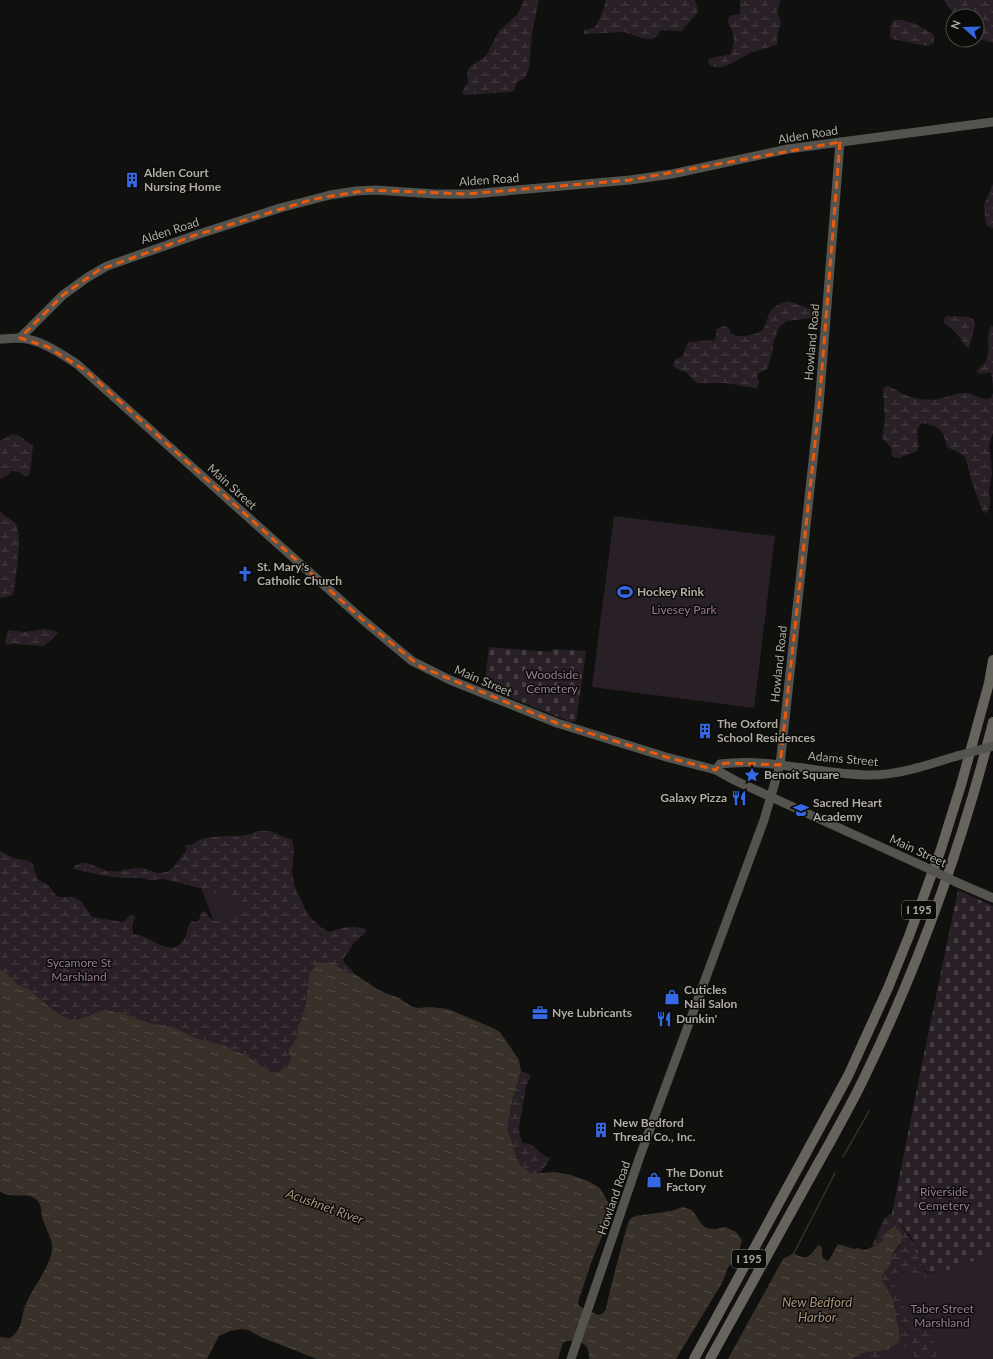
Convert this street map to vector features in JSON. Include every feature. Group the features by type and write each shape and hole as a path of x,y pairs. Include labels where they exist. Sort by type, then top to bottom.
{"highway":[{"name":"I 195","path":"694,1359 848,1076 898,963 925,894 961,785 989,683 993,660"},
{"name":"I 195","path":"710,1359 848,1110 875,1054 922,946 944,887 968,814 993,722"}],"main road":[{"name":"Alden Road","path":"20,338 63,295 88,277 107,266 201,233 280,208 325,197 350,192 375,190 435,194 472,194 630,180 672,174 771,152 993,122"},
{"name":"Howland Road","path":"571,1359 640,1156 755,844 780,765 820,391 840,142"},
{"path":"0,339 20,338"},
{"name":"Main Street","path":"20,338 48,347 86,371 363,620 417,664 450,680 557,723 666,757 716,770 736,781 993,898"},
{"name":"Adams Street","path":"716,770 720,764 728,763 780,765 873,775 908,770 993,746"}],"highlighted area":[{"path":"840,142 819,406 780,765 728,763 720,764 716,770 666,757 557,723 421,667 363,620 86,371 48,347 20,338 63,295 99,270 196,235 314,199 369,190 466,194 630,180"}],"green space":[{"path":"524,0 539,0 532,32 529,69 524,79 517,82 514,91 511,92 465,95 462,92 468,82 467,72 469,68 486,56 499,31 518,14"},
{"path":"606,0 695,0 698,10 695,16 682,31 661,30 657,36 652,39 642,38 624,32 584,34 583,31 593,28 597,23"},
{"path":"740,0 781,0 777,11 781,22 777,44 748,54 726,66 715,67 709,65 708,60 711,58 731,54 734,41 732,30 728,23 729,16 740,14"},
{"path":"944,0 993,0 993,43 985,40 985,8 950,8"},
{"path":"893,20 913,23 932,33 934,43 926,46 892,39 890,32"},
{"path":"993,184 993,228 987,226 986,224 984,205"},
{"path":"788,301 813,310 815,315 813,318 787,321 780,326 773,343 768,368 757,376 759,383 758,387 754,388 726,383 698,383 688,374 673,365 676,359 683,356 689,342 714,340 716,338 716,329 724,326 729,328 731,334 739,336 749,336 758,333 764,328 774,307"},
{"path":"947,316 970,317 974,320 975,325 969,348 966,347 955,331 943,322"},
{"path":"993,326 993,386 991,373 979,374 977,371 986,361 989,331 990,327"},
{"path":"887,386 914,398 932,400 967,393 987,399 991,398 993,393 993,433 989,445 992,472 989,489 990,505 987,513 983,512 972,483 966,459 963,455 947,447 943,434 936,428 927,424 921,424 917,430 917,451 899,458 892,456 891,447 882,438 885,421 883,389"},
{"path":"12,434 18,435 33,446 30,473 26,477 19,472 12,471 0,479 0,441"},
{"path":"0,511 15,523 18,528 19,545 13,595 0,598"},
{"name":"Livesey Park","path":"614,516 775,536 754,708 592,687"},
{"path":"45,629 58,632 54,638 43,646 7,645 5,643 8,630 24,632"},
{"name":"Woodside Cemetery","path":"489,647 551,652 552,649 586,651 576,721 571,722 484,687"},
{"name":"Sycamore St Marshland","path":"257,831 270,831 292,840 294,849 292,872 295,887 309,916 322,928 329,932 353,927 358,927 367,931 352,945 343,959 353,973 349,973 334,964 327,962 323,963 307,988 305,1010 298,1025 296,1039 288,1049 291,1059 288,1065 278,1072 270,1072 246,1055 232,1050 224,1045 198,1039 172,1027 150,1023 120,1012 103,1010 80,1019 71,1020 54,1011 29,989 18,985 8,974 0,969 0,851 14,858 29,861 33,864 38,880 48,885 56,895 61,897 74,897 81,901 92,917 122,922 130,915 134,915 135,917 132,925 133,934 144,936 167,947 173,947 179,946 183,941 189,924 192,921 196,922 199,920 201,913 204,911 212,920 221,921 239,907 242,903 238,895 225,897 211,891 164,879 151,880 140,878 123,878 100,875 73,868 77,864 86,863 104,870 120,871 139,868 157,873 166,872 175,866 189,847 200,840 216,837 241,836"},
{"path":"236,842 267,900 215,925 185,845"},
{"name":"Riverside Cemetery","path":"958,890 993,906 993,1254 976,1261 964,1262 949,1270 929,1273 923,1269 922,1259 915,1251 913,1240 897,1220 891,1218"},
{"path":"521,1071 531,1075 526,1086 519,1127 520,1137 523,1143 532,1145 543,1155 551,1158 541,1172 533,1175 527,1173 522,1167 514,1151 507,1125 510,1115 510,1108"},
{"path":"890,1214 896,1218 923,1254 922,1267 925,1272 931,1274 927,1278 899,1272 896,1275 894,1282 901,1298 907,1319 922,1315 929,1308 936,1305 939,1307 939,1318 933,1331 937,1349 935,1358 915,1359 912,1350 903,1347 893,1354 881,1358 853,1359 859,1354 887,1349 881,1279 883,1273 890,1265 892,1254 900,1245 889,1229 882,1242 872,1246 884,1219"},
{"name":"Taber Street Marshland","path":"993,1254 993,1359 854,1359 894,1295 893,1260 930,1275 931,1273 955,1268 964,1262 976,1261"}],"water":[{"name":"Acushnet River","path":"318,962 332,962 346,972 353,973 374,987 399,998 411,1006 417,1008 430,1007 448,1009 500,1032 519,1060 521,1071 510,1108 510,1115 507,1125 517,1159 521,1166 533,1175 555,1172 571,1175 588,1181 600,1188 612,1209 591,1263 578,1302 579,1306 598,1315 602,1314 606,1309 627,1226 630,1219 635,1216 671,1211 683,1207 692,1210 702,1225 709,1229 726,1227 736,1232 742,1240 739,1251 728,1268 722,1283 676,1359 589,1359 586,1346 578,1342 571,1341 563,1343 558,1359 317,1359 263,1338 248,1330 242,1329 230,1331 219,1336 207,1359 0,1359 0,1337 10,1338 18,1329 27,1302 51,1256 52,1245 42,1217 39,1202 33,1197 9,1195 0,1191 0,969 8,974 18,985 29,989 54,1011 71,1020 80,1019 103,1010 120,1012 150,1023 173,1027 198,1039 224,1045 232,1050 246,1055 270,1072 278,1072 288,1065 291,1059 288,1049 296,1039 298,1026 305,1010 309,976"},
{"name":"New Bedford Harbor","path":"894,1227 901,1234 902,1240 893,1253 891,1264 881,1279 893,1299 900,1338 895,1344 883,1350 857,1355 853,1359 728,1359 783,1259 794,1253 802,1257 808,1256 818,1245 822,1247 822,1257 827,1261 838,1244 854,1249 868,1249 882,1242 887,1231"}],"waterway":[{"path":"843,1157 869,1111"},
{"path":"794,1253 835,1173"}],"place":[{"name":"Alden Court Nursing Home","path":"132,180"},
{"name":"St. Mary's Catholic Church","path":"245,574"},
{"name":"Hockey Rink","path":"625,592"},
{"name":"The Oxford School Residences","path":"705,731"},
{"name":"Benoit Square","path":"752,775"},
{"name":"Galaxy Pizza","path":"739,798"},
{"name":"Sacred Heart Academy","path":"801,810"},
{"name":"Cuticles Nail Salon","path":"672,997"},
{"name":"Nye Lubricants","path":"540,1013"},
{"name":"Dunkin'","path":"664,1019"},
{"name":"New Bedford Thread Co., Inc.","path":"601,1130"},
{"name":"The Donut Factory","path":"654,1180"}]}
